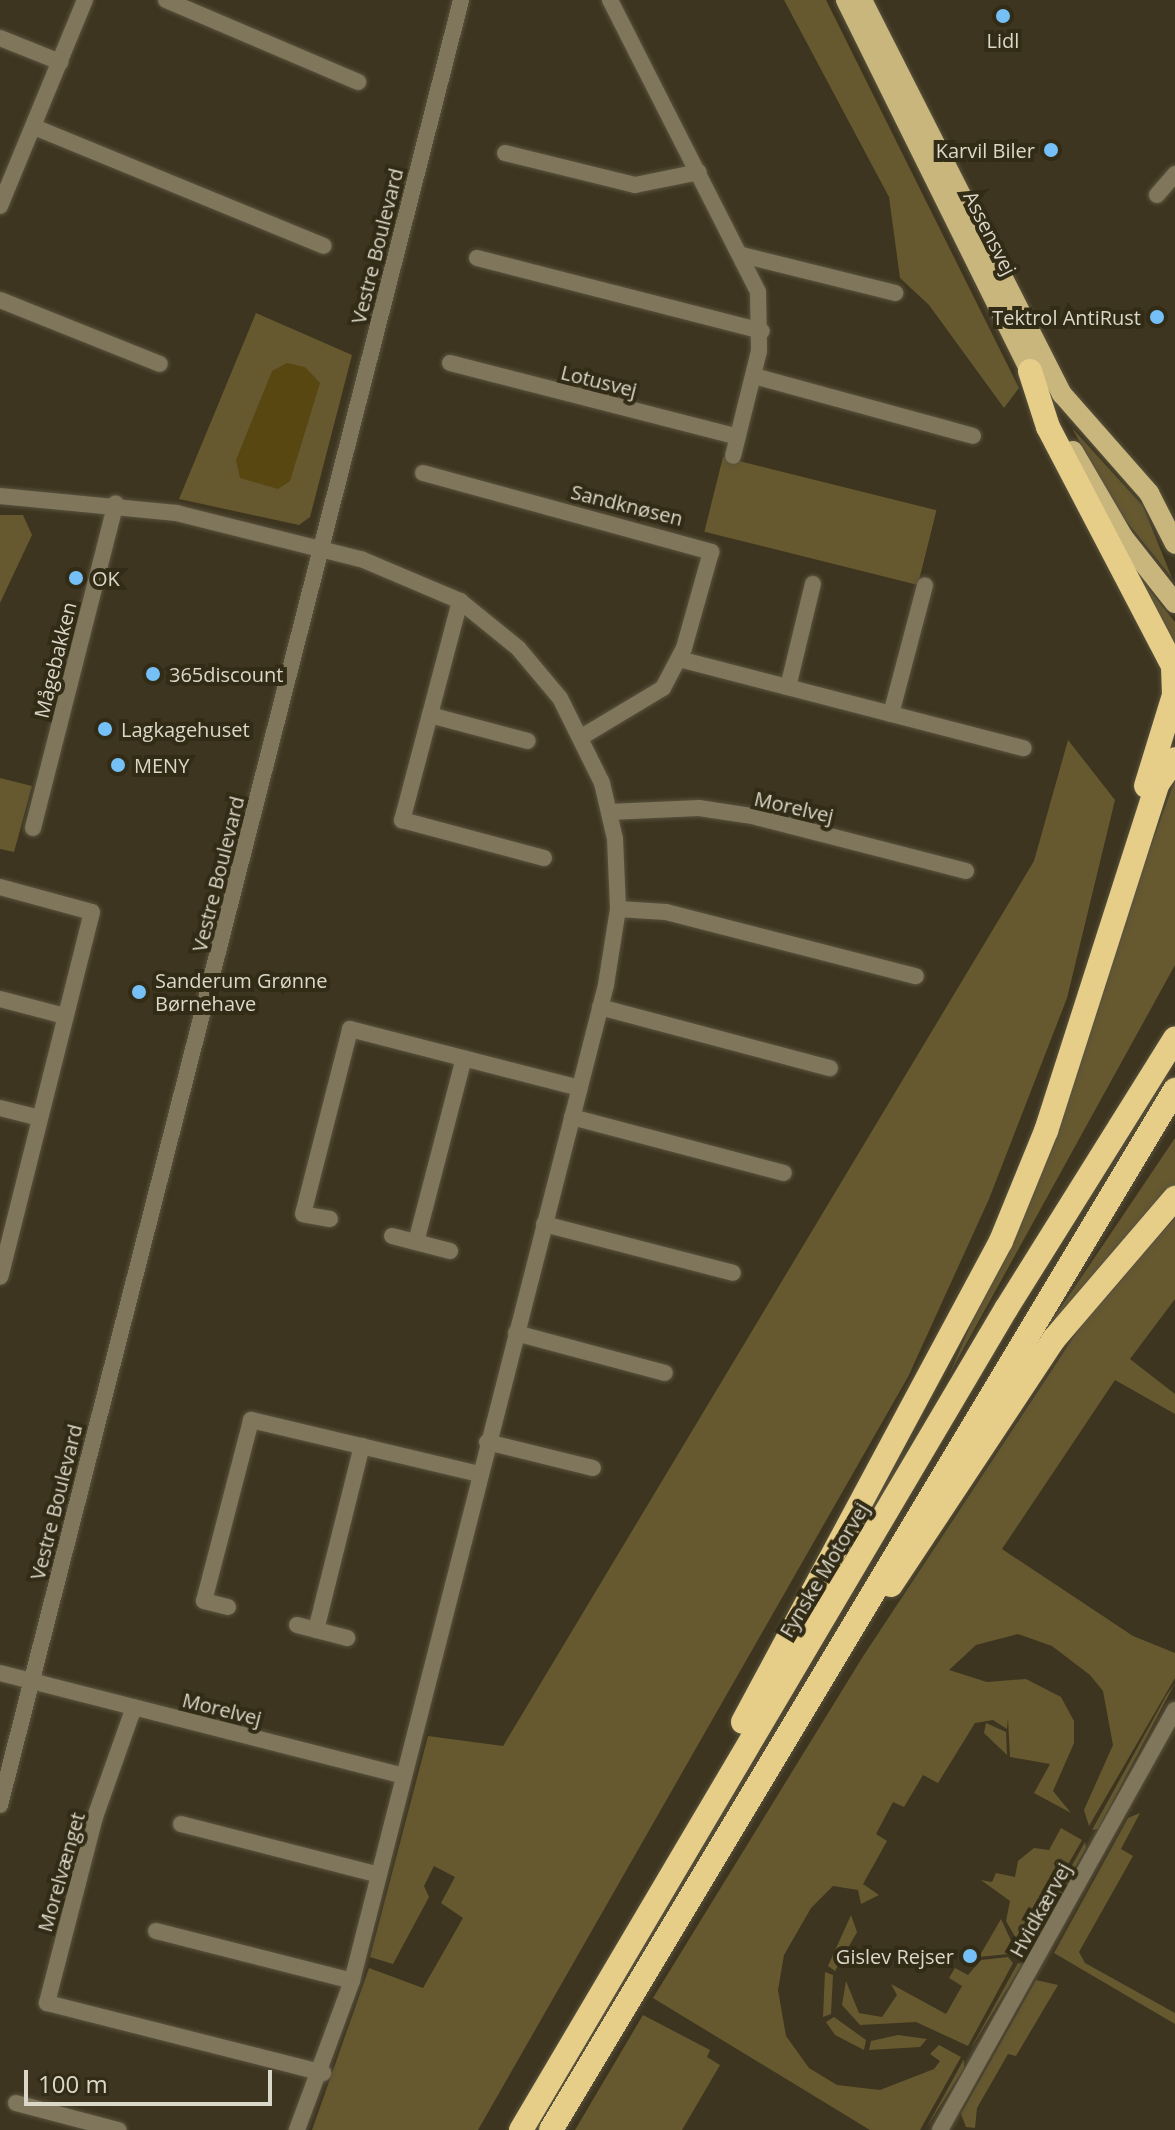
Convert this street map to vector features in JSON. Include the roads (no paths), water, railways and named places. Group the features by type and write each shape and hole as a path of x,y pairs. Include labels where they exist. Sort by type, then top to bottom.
{"highway":[{"path":"1030,371 1048,427 1162,637 1174,681 1086,1013"},
{"path":"665,1886 707,1786 983,1280 1086,1013 1158,783 1175,759"},
{"name":"Fynske Motorvej","path":"521,2130 1006,1309 1175,1039"},
{"path":"551,2130 788,1730 1175,1090"},
{"path":"788,1730 1054,1339 1175,1198"}],"main road":[{"name":"Assensvej","path":"846,0 1030,371 1123,537 1175,603"},
{"name":"Assensvej","path":"862,0 1062,394 1149,493 1175,544"}],"street":[{"path":"0,206 85,0"},
{"path":"166,0 358,82"},
{"name":"Vestre Boulevard","path":"0,1805 461,0"},
{"path":"610,0 742,255 763,310 754,376 733,456"},
{"path":"0,38 60,62"},
{"path":"34,127 324,246"},
{"path":"505,153 635,185 699,172"},
{"path":"1157,195 1175,174"},
{"path":"742,255 895,293"},
{"path":"477,258 762,331"},
{"path":"0,300 160,364"},
{"name":"Lotusvej","path":"450,363 738,437"},
{"path":"754,376 973,436"},
{"name":"Sandknøsen","path":"423,473 702,545 711,552 679,659 663,688 638,708 583,736"},
{"path":"0,496 116,503 320,550 396,571 460,601 531,661 583,736 609,812 618,909 600,1007 352,1981 323,2073 297,2130"},
{"name":"Mågebakken","path":"33,828 116,503"},
{"path":"788,687 813,584"},
{"path":"891,714 925,585"},
{"path":"460,601 402,820 544,858"},
{"path":"679,659 1024,748"},
{"path":"430,715 528,741"},
{"name":"Morelvej","path":"609,812 686,808 752,816 966,871"},
{"path":"0,887 92,912 40,1118 7,1218 0,1277"},
{"path":"618,909 666,912 916,976"},
{"path":"0,999 65,1016"},
{"path":"600,1007 830,1068"},
{"path":"330,1219 303,1214 350,1029 580,1088"},
{"path":"416,1242 464,1058"},
{"path":"0,1108 40,1118"},
{"path":"572,1117 784,1173"},
{"path":"544,1224 733,1273"},
{"path":"392,1236 450,1251"},
{"path":"516,1333 665,1373"},
{"path":"228,1607 204,1601 251,1420 479,1474"},
{"path":"487,1442 593,1468"},
{"path":"316,1630 362,1446"},
{"path":"297,1625 347,1638"},
{"name":"Morelvej","path":"0,1673 403,1776"},
{"name":"Morelvænget","path":"134,1707 113,1783 95,1817 47,2003 323,2073"},
{"name":"Hvidkærvej","path":"940,2130 1175,1710"},
{"path":"181,1824 379,1875"},
{"path":"156,1931 352,1981"},
{"path":"16,2103 118,2130"}],"place":[{"name":"Lidl","path":"1003,16"},
{"name":"Karvil Biler","path":"1051,150"},
{"name":"Tektrol AntiRust","path":"1157,317"},
{"name":"OK","path":"76,578"},
{"name":"365discount","path":"153,674"},
{"name":"Lagkagehuset","path":"105,729"},
{"name":"MENY","path":"118,765"},
{"name":"Sanderum Grønne Børnehave","path":"139,992"},
{"name":"Gislev Rejser","path":"970,1956"}]}
